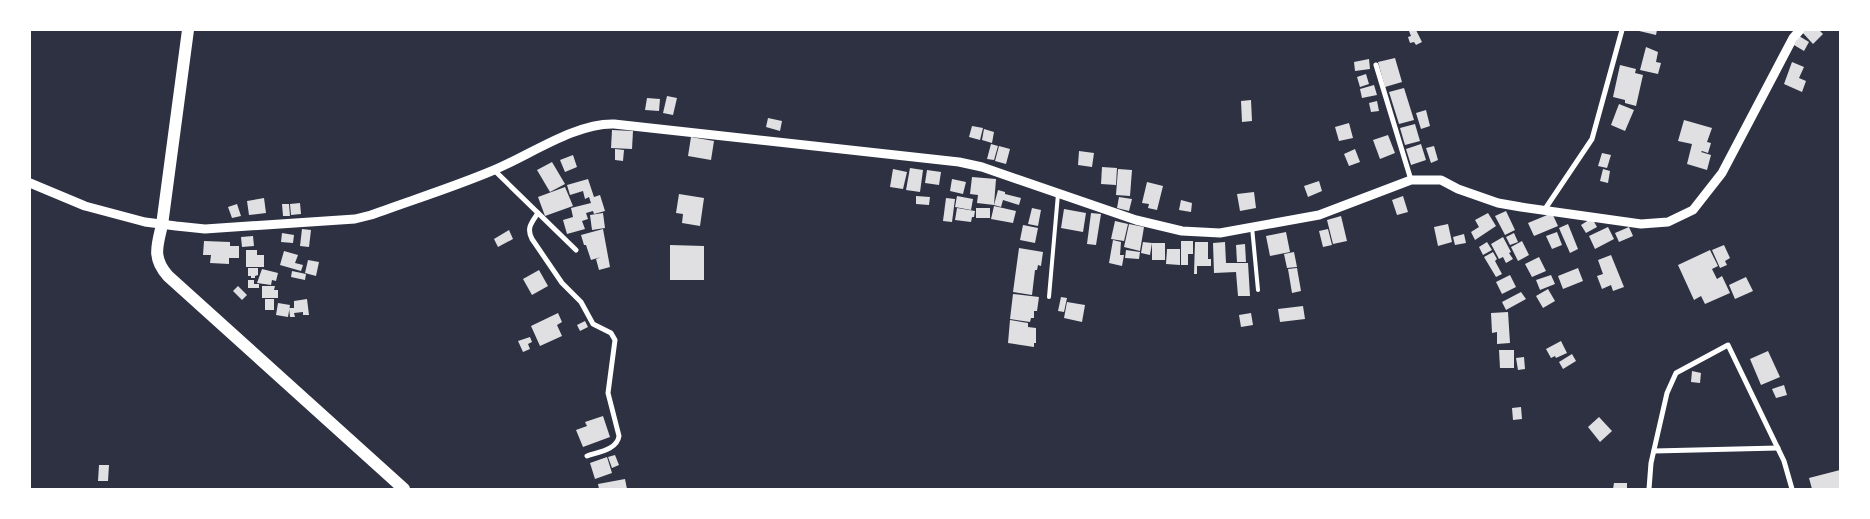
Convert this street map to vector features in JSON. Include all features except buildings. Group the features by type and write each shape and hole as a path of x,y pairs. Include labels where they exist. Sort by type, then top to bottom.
{"highway":[{"path":"188,30 162,224 156,250 157,258 163,270 404,489"}],"street":[{"path":"1545,210 1592,139 1622,30"},
{"path":"30,183 85,206 162,224 205,229 355,219 371,215 494,170 580,130 596,125 614,124 959,162 982,167 1136,220 1182,232 1220,233 1319,215 1411,180 1441,180 1458,189 1498,203 1641,224 1668,222 1694,210 1722,172 1793,38 1800,30"},
{"path":"1376,65 1411,180"},
{"path":"494,170 576,250"},
{"path":"538,213 529,230 532,239 562,283 581,302 593,324 611,333 615,340 608,393 619,440 615,446 587,456"},
{"path":"1649,489 1654,451 1667,393 1676,373 1728,345 1784,461 1792,489"},
{"path":"1654,451 1778,448"}],"lane":[{"path":"1049,297 1058,194"},
{"path":"1252,227 1258,290"}]}
